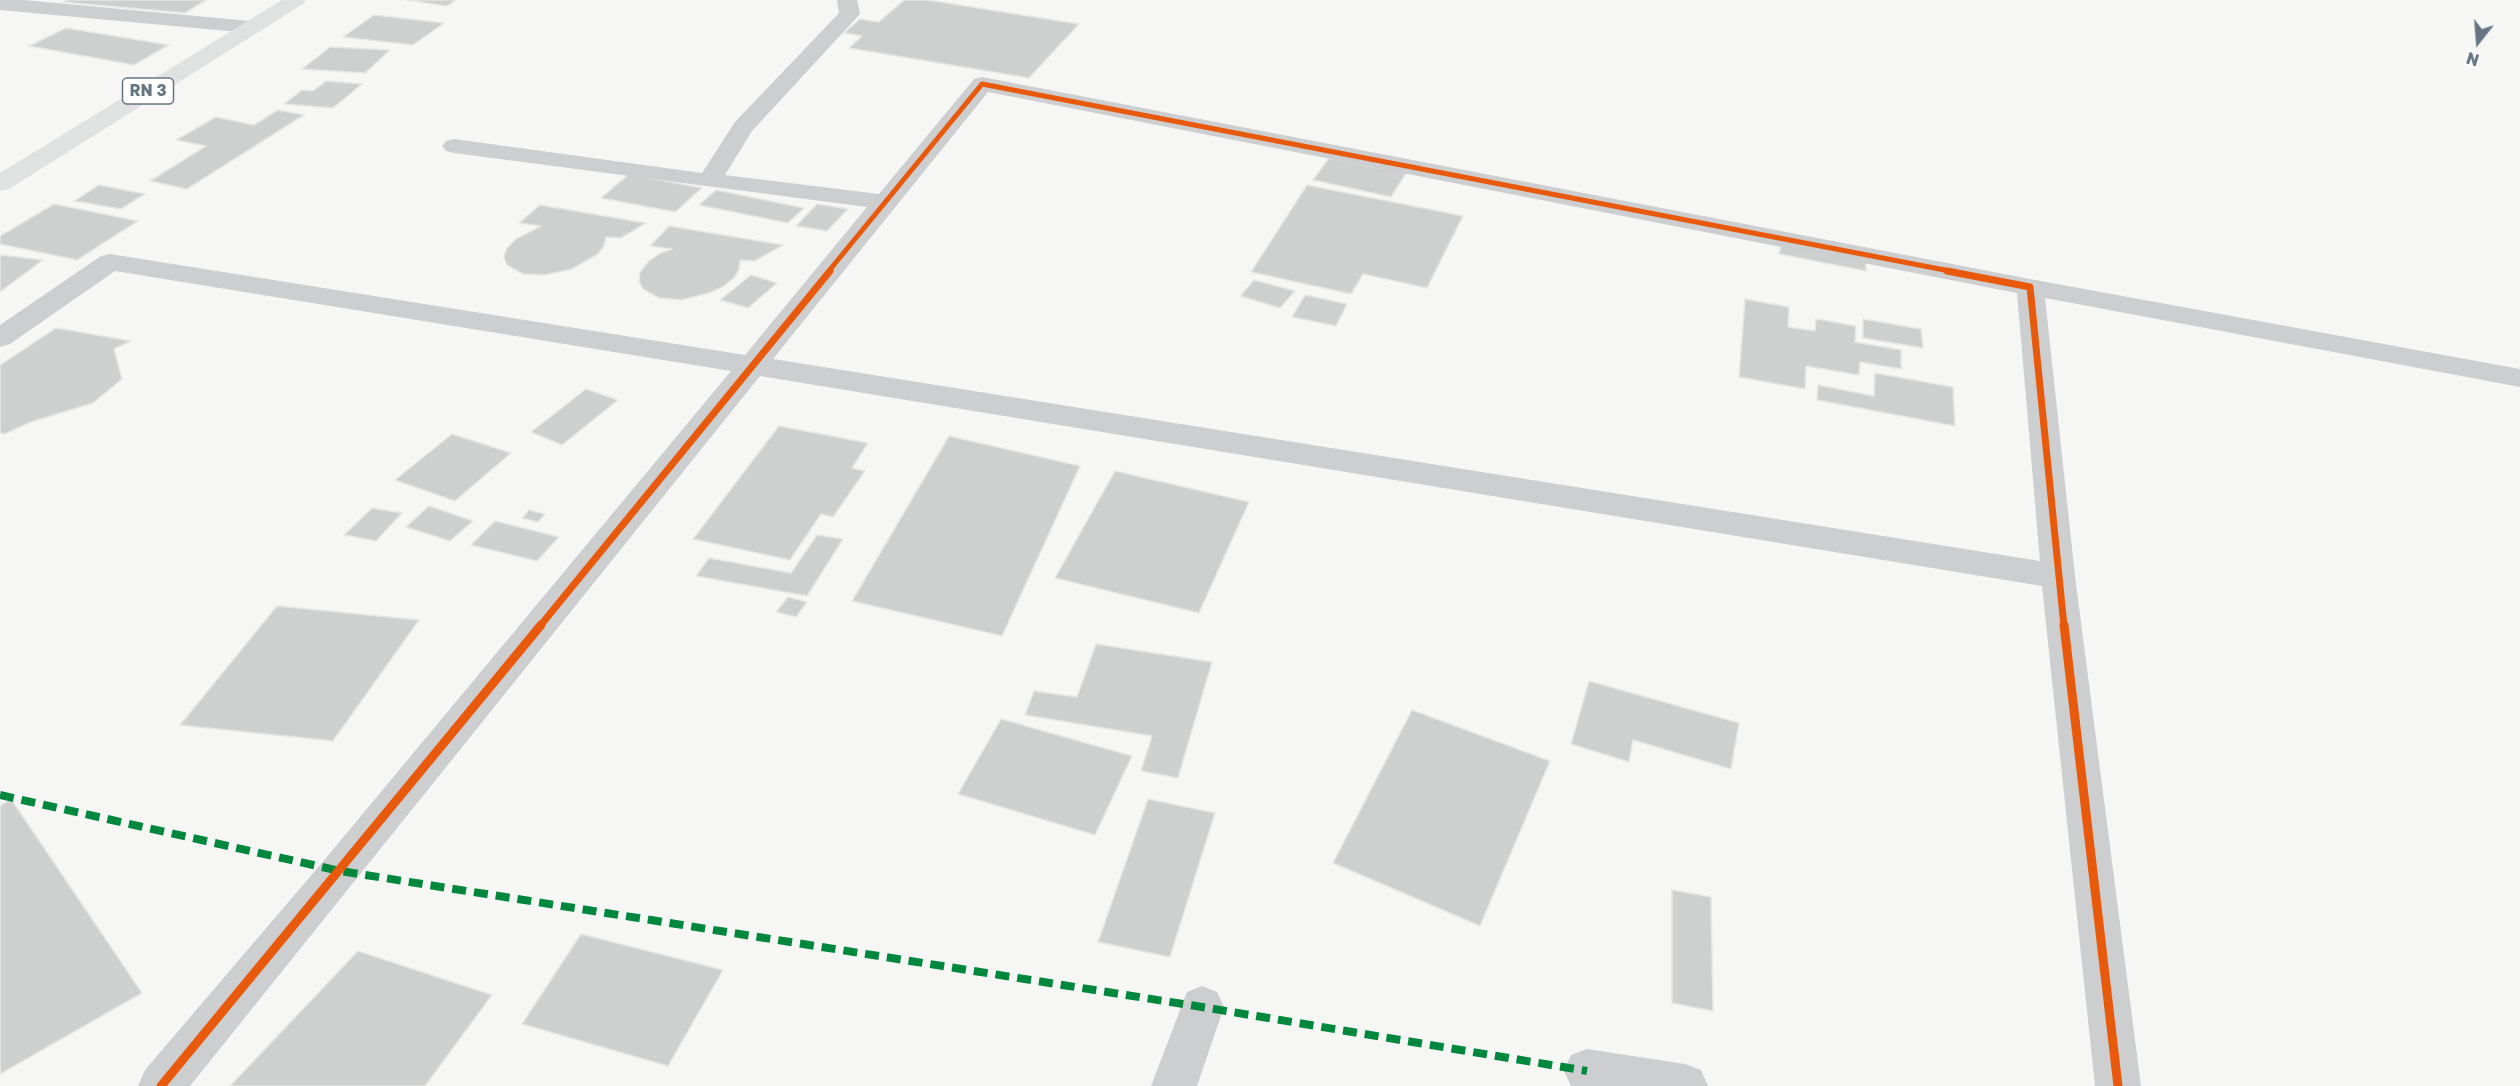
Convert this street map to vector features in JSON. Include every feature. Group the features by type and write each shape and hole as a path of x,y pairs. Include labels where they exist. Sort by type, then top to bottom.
{"main road":[{"name":"RN 3","path":"0,184 296,0"}],"street":[{"path":"709,181 743,127 850,14 847,0"},
{"path":"0,4 250,27"},
{"path":"161,1086 340,871 982,84 2520,378"},
{"path":"454,146 709,181 885,202"},
{"path":"0,338 110,262 2058,576"},
{"path":"2030,286 2058,576 2118,1086"},
{"path":"1174,1086 1202,1007"},
{"path":"1587,1071 1685,1086"}],"building":[{"path":"67,0 206,0 185,13 63,2"},
{"path":"407,0 456,0 447,6"},
{"path":"904,0 928,0 1079,24 1029,78 849,48 862,36 844,33 860,19 879,22"},
{"path":"374,15 444,23 413,45 343,37"},
{"path":"66,28 169,45 134,65 29,46"},
{"path":"330,47 390,50 365,73 302,69"},
{"path":"326,81 362,84 333,108 284,104 302,90 313,91"},
{"path":"278,110 304,115 187,189 150,181 206,146 176,140 216,117 254,125"},
{"path":"1329,158 1379,168 1383,162 1410,167 1391,197 1313,180"},
{"path":"629,174 702,188 675,212 601,198"},
{"path":"99,185 145,194 121,209 74,201"},
{"path":"1307,185 1463,216 1427,288 1363,274 1351,294 1251,272"},
{"path":"716,190 804,208 788,223 699,205"},
{"path":"54,204 138,221 77,260 0,244 0,236"},
{"path":"817,204 848,209 827,231 796,226"},
{"path":"540,205 646,223 621,238 606,237 604,246 598,254 572,269 545,275 523,274 507,265 504,257 507,248 516,239 541,226 519,223"},
{"path":"669,226 783,245 755,261 740,260 739,270 734,278 709,293 682,300 659,298 643,289 639,281 640,272 649,261 672,249 650,246"},
{"path":"1781,245 1866,261 1866,271 1779,254"},
{"path":"0,255 43,260 0,292"},
{"path":"751,275 777,283 748,308 720,300"},
{"path":"1254,280 1295,291 1280,308 1240,296"},
{"path":"1305,295 1347,304 1336,326 1292,317"},
{"path":"1745,299 1789,307 1788,327 1815,331 1816,319 1856,326 1855,342 1901,350 1901,369 1860,362 1859,375 1806,366 1805,389 1739,377"},
{"path":"1863,319 1921,329 1923,348 1863,338"},
{"path":"56,328 131,341 114,349 122,379 93,403 31,422 5,434 0,433 0,365"},
{"path":"1875,373 1953,387 1955,426 1817,400 1818,385 1874,396"},
{"path":"586,389 618,400 562,445 531,432"},
{"path":"779,426 868,443 852,468 865,471 833,517 821,514 790,560 693,539"},
{"path":"452,434 511,453 455,501 395,480"},
{"path":"949,436 1080,466 1002,636 852,601"},
{"path":"1115,471 1249,502 1199,613 1055,578"},
{"path":"429,506 473,521 450,541 406,527"},
{"path":"372,508 402,513 376,541 344,535"},
{"path":"529,510 545,514 538,522 522,518"},
{"path":"495,521 559,537 537,561 471,545"},
{"path":"817,535 843,539 807,596 696,576 709,558 791,573"},
{"path":"788,597 807,602 796,617 776,612"},
{"path":"277,606 419,620 333,741 180,725"},
{"path":"1096,644 1212,662 1178,778 1141,771 1152,736 1025,715 1034,691 1077,697"},
{"path":"1589,681 1739,723 1731,769 1633,740 1629,762 1571,744"},
{"path":"1412,710 1550,761 1480,926 1333,863"},
{"path":"1001,719 1132,756 1095,835 958,794"},
{"path":"11,799 142,993 0,1074 0,806"},
{"path":"1148,799 1215,813 1170,957 1098,942"},
{"path":"1672,890 1711,897 1713,1011 1672,1003"},
{"path":"581,934 723,970 668,1066 522,1024"},
{"path":"358,951 492,995 425,1086 230,1086"}],"marked path":[{"path":"0,795 340,871 1202,1007 1587,1071"}],"cycle path":[{"path":"161,1086 340,871 982,84 2030,287 2058,576 2118,1086"}]}
